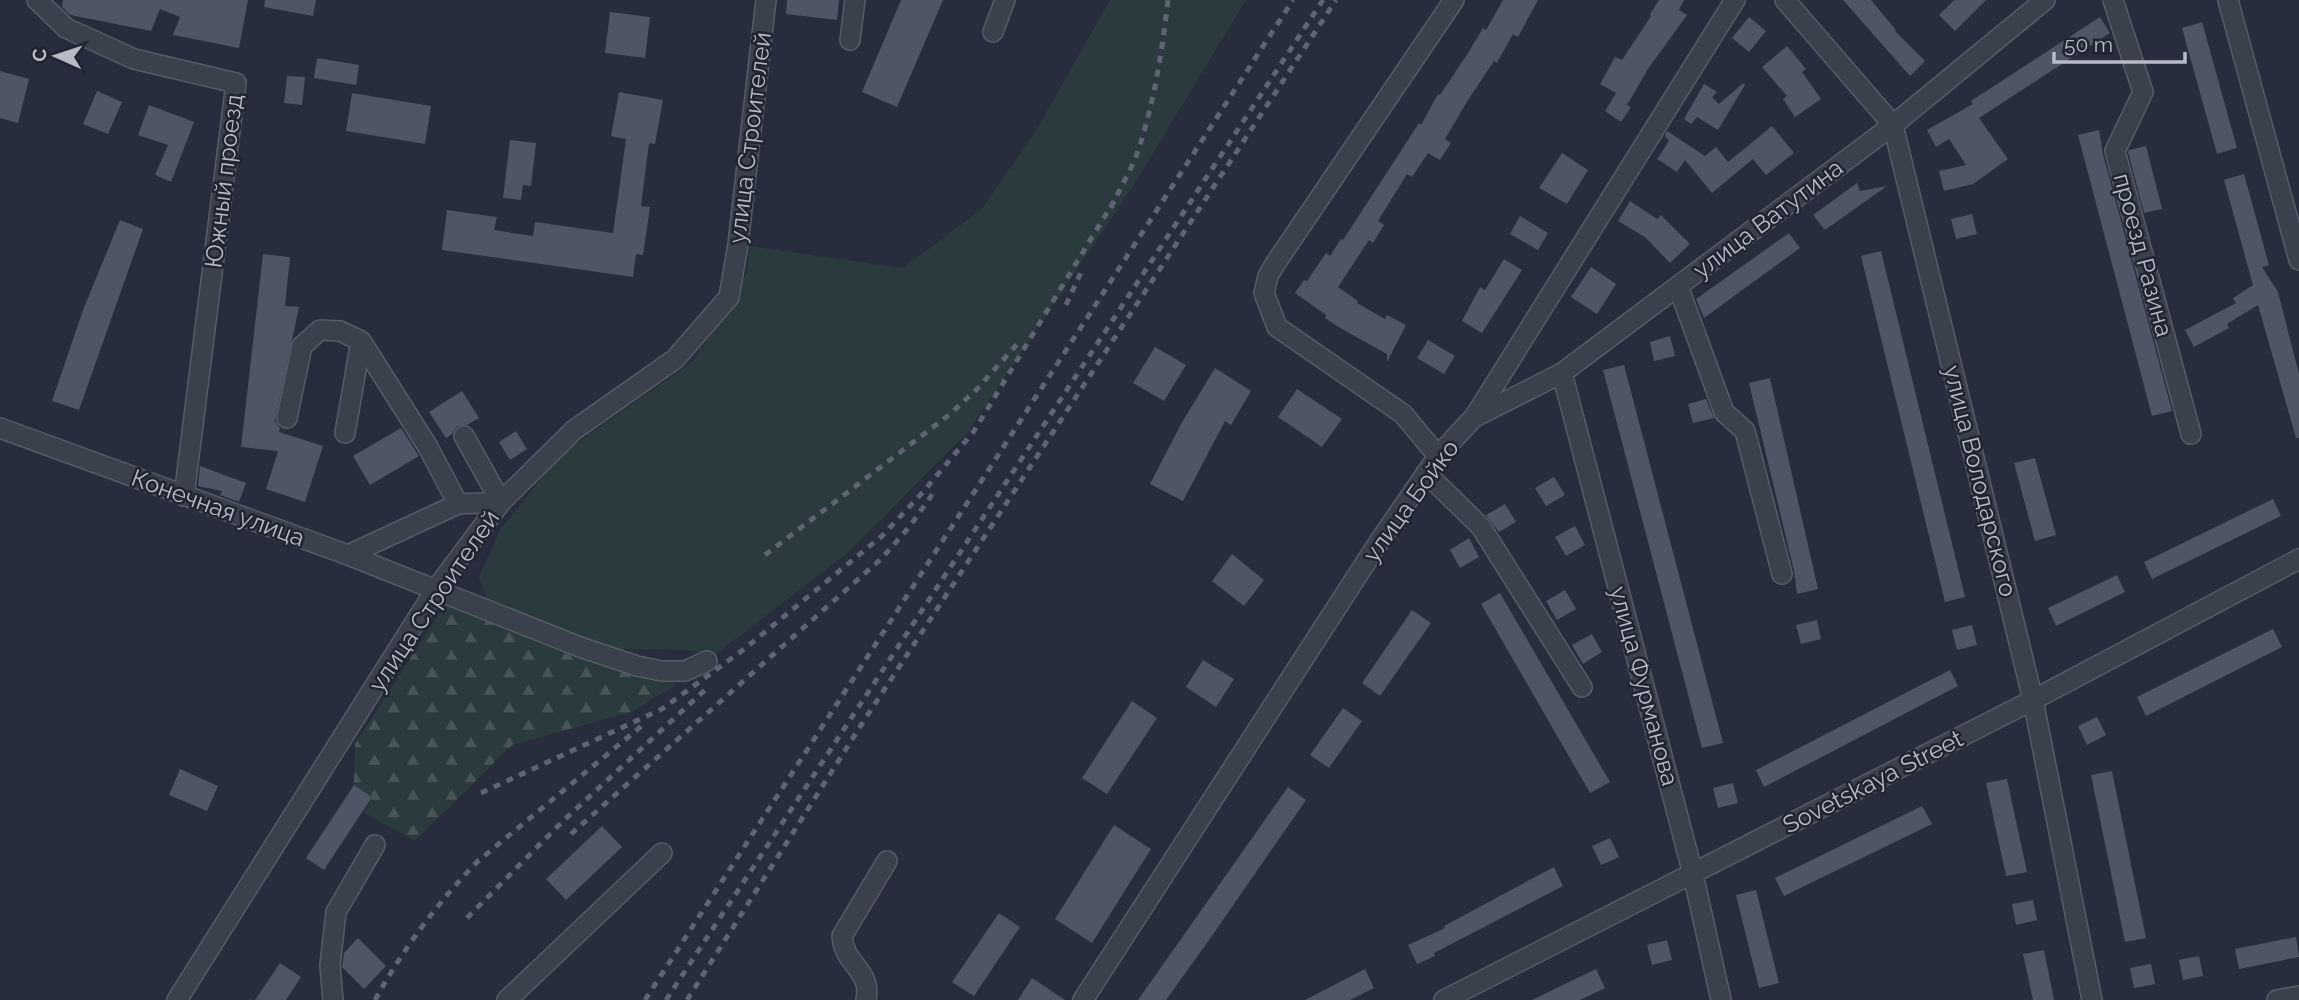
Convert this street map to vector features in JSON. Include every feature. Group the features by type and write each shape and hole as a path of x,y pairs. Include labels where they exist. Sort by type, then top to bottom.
{"street":[{"name":"Южный проезд","path":"37,0 66,28 134,59 236,83 184,496"},
{"name":"улица Строителей","path":"177,1000 436,589 501,502 574,430 675,359 729,297 738,244 766,0"},
{"path":"850,40 855,0"},
{"path":"993,32 1005,0"},
{"path":"1438,456 1403,414 1277,327 1264,293 1268,276 1454,0"},
{"name":"улица Бойко","path":"1083,1000 1362,568 1438,456 1475,416 1735,0"},
{"name":"улица Володарского","path":"1785,0 1893,125 2034,700 2092,1000"},
{"name":"улица Ватутина","path":"1475,416 1562,373 1893,125 2045,0"},
{"name":"проезд Разина","path":"2113,0 2143,92 2115,151 2191,434"},
{"path":"2228,0 2299,260"},
{"path":"1678,286 1724,412 1745,431 1783,574"},
{"path":"287,418 302,346 320,330 340,331 361,341 428,447 458,504"},
{"path":"345,433 361,341"},
{"name":"улица Фурманова","path":"1562,373 1693,874 1721,1000"},
{"name":"Конечная улица","path":"0,428 348,555 580,647 637,666 662,671 685,671 707,661"},
{"path":"348,555 458,504 501,502 464,436"},
{"path":"1426,473 1481,527 1582,687"},
{"name":"Sovetskaya Street","path":"1444,1000 2034,700 2299,559"},
{"path":"332,1000 330,965 336,912 375,845"},
{"path":"507,1000 662,853"},
{"path":"866,1000 867,982 843,949 842,936 887,861"},
{"path":"2277,1000 2299,996"}],"green space":[{"path":"1110,0 1246,0 1135,183 968,432 849,552 716,654 681,650 617,649 535,622 487,602 479,577 500,530 560,455 692,362 730,308 747,273 749,246 903,268 982,209 1038,127"},
{"path":"444,606 473,613 677,684 631,712 512,745 415,841 363,812 372,797 354,785 355,744"}],"building":[{"path":"63,0 248,0 239,48 173,35 180,17 160,9 151,31 70,15 62,7"},
{"path":"265,0 316,0 313,16 264,7"},
{"path":"787,0 839,0 837,20 786,14"},
{"path":"901,0 943,0 897,107 862,92"},
{"path":"1503,0 1538,0 1518,37 1513,34 1497,63 1494,61 1468,100 1445,139 1451,143 1440,160 1428,153 1412,177 1407,174 1378,221 1384,225 1373,243 1369,240 1338,287 1358,301 1357,303 1385,319 1387,315 1406,325 1387,362 1387,354 1340,328 1295,293 1304,280 1307,281 1326,253 1330,256 1341,239 1343,240 1419,123 1421,125 1438,94 1440,95 1483,28 1486,30"},
{"path":"1659,0 1684,0 1679,10 1687,15 1648,69 1627,105 1631,107 1621,122 1605,111 1616,93 1600,84 1615,57 1622,60"},
{"path":"1843,0 1871,0 1895,31 1925,61 1910,76"},
{"path":"1954,0 1986,0 1955,31 1939,15"},
{"path":"610,12 650,17 645,58 605,53"},
{"path":"1749,17 1766,31 1749,52 1732,38"},
{"path":"2100,17 2110,33 1979,118 2008,159 1973,184 1944,191 1939,171 1966,165 1949,139 1936,147 1927,130 1973,104 1971,101"},
{"path":"2202,22 2237,148 2217,154 2182,28"},
{"path":"1787,46 1806,69 1802,72 1821,99 1795,117 1783,99 1787,96 1762,67"},
{"path":"317,58 359,65 356,85 314,78"},
{"path":"0,71 29,79 18,123 0,118"},
{"path":"287,76 305,77 302,105 284,103"},
{"path":"1743,83 1745,85 1718,130 1697,117 1691,124 1684,119 1704,84 1717,92 1712,97 1719,104"},
{"path":"97,91 122,102 108,134 83,124"},
{"path":"619,92 663,100 655,144 649,143 641,206 650,207 643,255 636,254 633,277 442,250 447,210 497,217 494,230 533,236 535,222 613,233 626,139 611,136"},
{"path":"352,93 431,106 425,144 346,131"},
{"path":"149,105 194,122 171,182 155,175 168,145 138,135"},
{"path":"1772,126 1794,153 1766,175 1753,159 1712,193 1685,160 1677,172 1657,159 1669,141 1665,136 1667,131 1705,156 1716,147 1728,162"},
{"path":"2099,130 2103,154 2172,411 2152,416 2078,135"},
{"path":"510,140 536,143 531,186 523,185 521,200 503,198"},
{"path":"2146,146 2162,209 2144,213 2128,152"},
{"path":"1562,153 1588,170 1567,204 1539,188"},
{"path":"2244,174 2269,265 2262,267 2278,292 2299,374 2299,438 2296,438 2258,305 2227,324 2229,328 2194,347 2185,330 2236,303 2233,298 2253,285 2224,180"},
{"path":"1857,183 1860,191 1887,186 1825,230 1813,215"},
{"path":"1630,201 1657,219 1661,215 1690,244 1670,263 1645,237 1618,221"},
{"path":"1972,214 1977,234 1956,239 1951,219"},
{"path":"1520,216 1548,233 1538,250 1510,234"},
{"path":"120,220 143,229 79,410 52,401 83,310"},
{"path":"1789,233 1800,248 1704,318 1696,299"},
{"path":"1881,251 1965,597 1945,602 1861,256"},
{"path":"263,254 290,257 285,306 299,307 275,421 280,428 279,432 323,446 305,502 266,489 278,451 241,447"},
{"path":"1504,259 1522,270 1482,333 1462,321 1480,287 1485,290"},
{"path":"1591,267 1616,284 1597,314 1571,297"},
{"path":"1670,336 1675,356 1654,361 1650,342"},
{"path":"1428,340 1455,356 1444,374 1417,358"},
{"path":"1155,347 1186,365 1164,401 1133,383"},
{"path":"1624,365 1723,743 1702,748 1603,370"},
{"path":"1215,368 1251,391 1231,425 1225,421 1183,501 1150,484 1181,424"},
{"path":"1770,378 1818,589 1797,594 1794,571 1749,383"},
{"path":"1297,389 1342,419 1322,447 1278,417"},
{"path":"462,391 479,418 467,425 457,426 446,438 429,412"},
{"path":"1706,399 1714,418 1693,423 1688,404"},
{"path":"401,428 419,456 370,485 353,456"},
{"path":"516,431 527,449 510,460 499,442"},
{"path":"2035,458 2056,535 2035,541 2014,463"},
{"path":"200,466 246,483 239,502 220,495 222,491 198,486"},
{"path":"1554,477 1565,495 1546,506 1535,488"},
{"path":"2273,499 2281,516 2152,579 2144,562"},
{"path":"1505,504 1516,522 1499,532 1486,515"},
{"path":"1575,526 1585,545 1566,556 1555,537"},
{"path":"1469,538 1479,557 1460,568 1450,550"},
{"path":"1232,554 1264,580 1244,606 1212,581"},
{"path":"2117,575 2125,592 2056,626 2048,608"},
{"path":"1565,590 1576,609 1557,620 1546,601"},
{"path":"1500,593 1610,782 1590,793 1481,604"},
{"path":"1412,610 1431,623 1380,696 1362,683"},
{"path":"1817,620 1821,639 1801,644 1796,625"},
{"path":"1972,625 1977,645 1957,650 1952,630"},
{"path":"2273,629 2282,647 2146,716 2137,697"},
{"path":"1592,634 1602,652 1583,664 1572,645"},
{"path":"1203,660 1234,679 1216,707 1186,687"},
{"path":"1950,670 1958,686 1764,787 1756,770"},
{"path":"1132,701 1157,718 1107,794 1082,778"},
{"path":"1343,708 1362,721 1329,768 1310,755"},
{"path":"2097,717 2106,735 2087,745 2078,726"},
{"path":"180,769 218,786 207,811 169,795"},
{"path":"2112,771 2146,938 2125,942 2091,775"},
{"path":"2007,779 2027,872 2006,876 1986,783"},
{"path":"1733,783 1738,803 1718,808 1713,788"},
{"path":"354,785 372,797 324,870 306,858"},
{"path":"1288,787 1306,800 1207,943 1166,1000 1138,1000"},
{"path":"1922,806 1932,824 1784,896 1775,878"},
{"path":"1114,825 1151,849 1092,943 1055,919"},
{"path":"602,826 622,847 566,900 546,879"},
{"path":"1610,838 1619,857 1601,865 1592,846"},
{"path":"1554,867 1563,886 1417,964 1408,945 1445,928 1444,926"},
{"path":"1756,890 1779,983 1759,988 1736,895"},
{"path":"2033,900 2037,920 2016,925 2012,904"},
{"path":"999,913 1020,927 974,996 952,982"},
{"path":"2296,937 2299,957 2239,969 2235,949"},
{"path":"358,938 386,966 364,989 342,967 344,953"},
{"path":"1667,940 1672,960 1652,965 1647,945"},
{"path":"2044,950 2054,1000 2033,1000 2023,954"},
{"path":"2199,956 2203,976 2183,980 2179,960"},
{"path":"280,963 301,977 286,1000 255,1000"},
{"path":"2151,964 2155,984 2134,988 2130,968"},
{"path":"1365,969 1374,988 1350,1000 1305,1000"},
{"path":"1596,969 1605,988 1580,1000 1532,1000"},
{"path":"1032,978 1065,1000 1018,1000"}],"railway":[{"path":"1111,208 1134,161 1143,135 1157,78 1168,0"},
{"path":"645,1000 1293,0"},
{"path":"666,1000 1323,0"},
{"path":"687,1000 865,719 1336,0"},
{"path":"481,793 662,709 743,650 882,536 974,431 1114,201"},
{"path":"1066,305 1083,268"},
{"path":"765,555 949,415 977,389 1019,342"},
{"path":"571,834 882,558 910,526 934,492"},
{"path":"467,918 563,821 707,688"},
{"path":"375,1000 422,927 478,861 644,724"}]}
